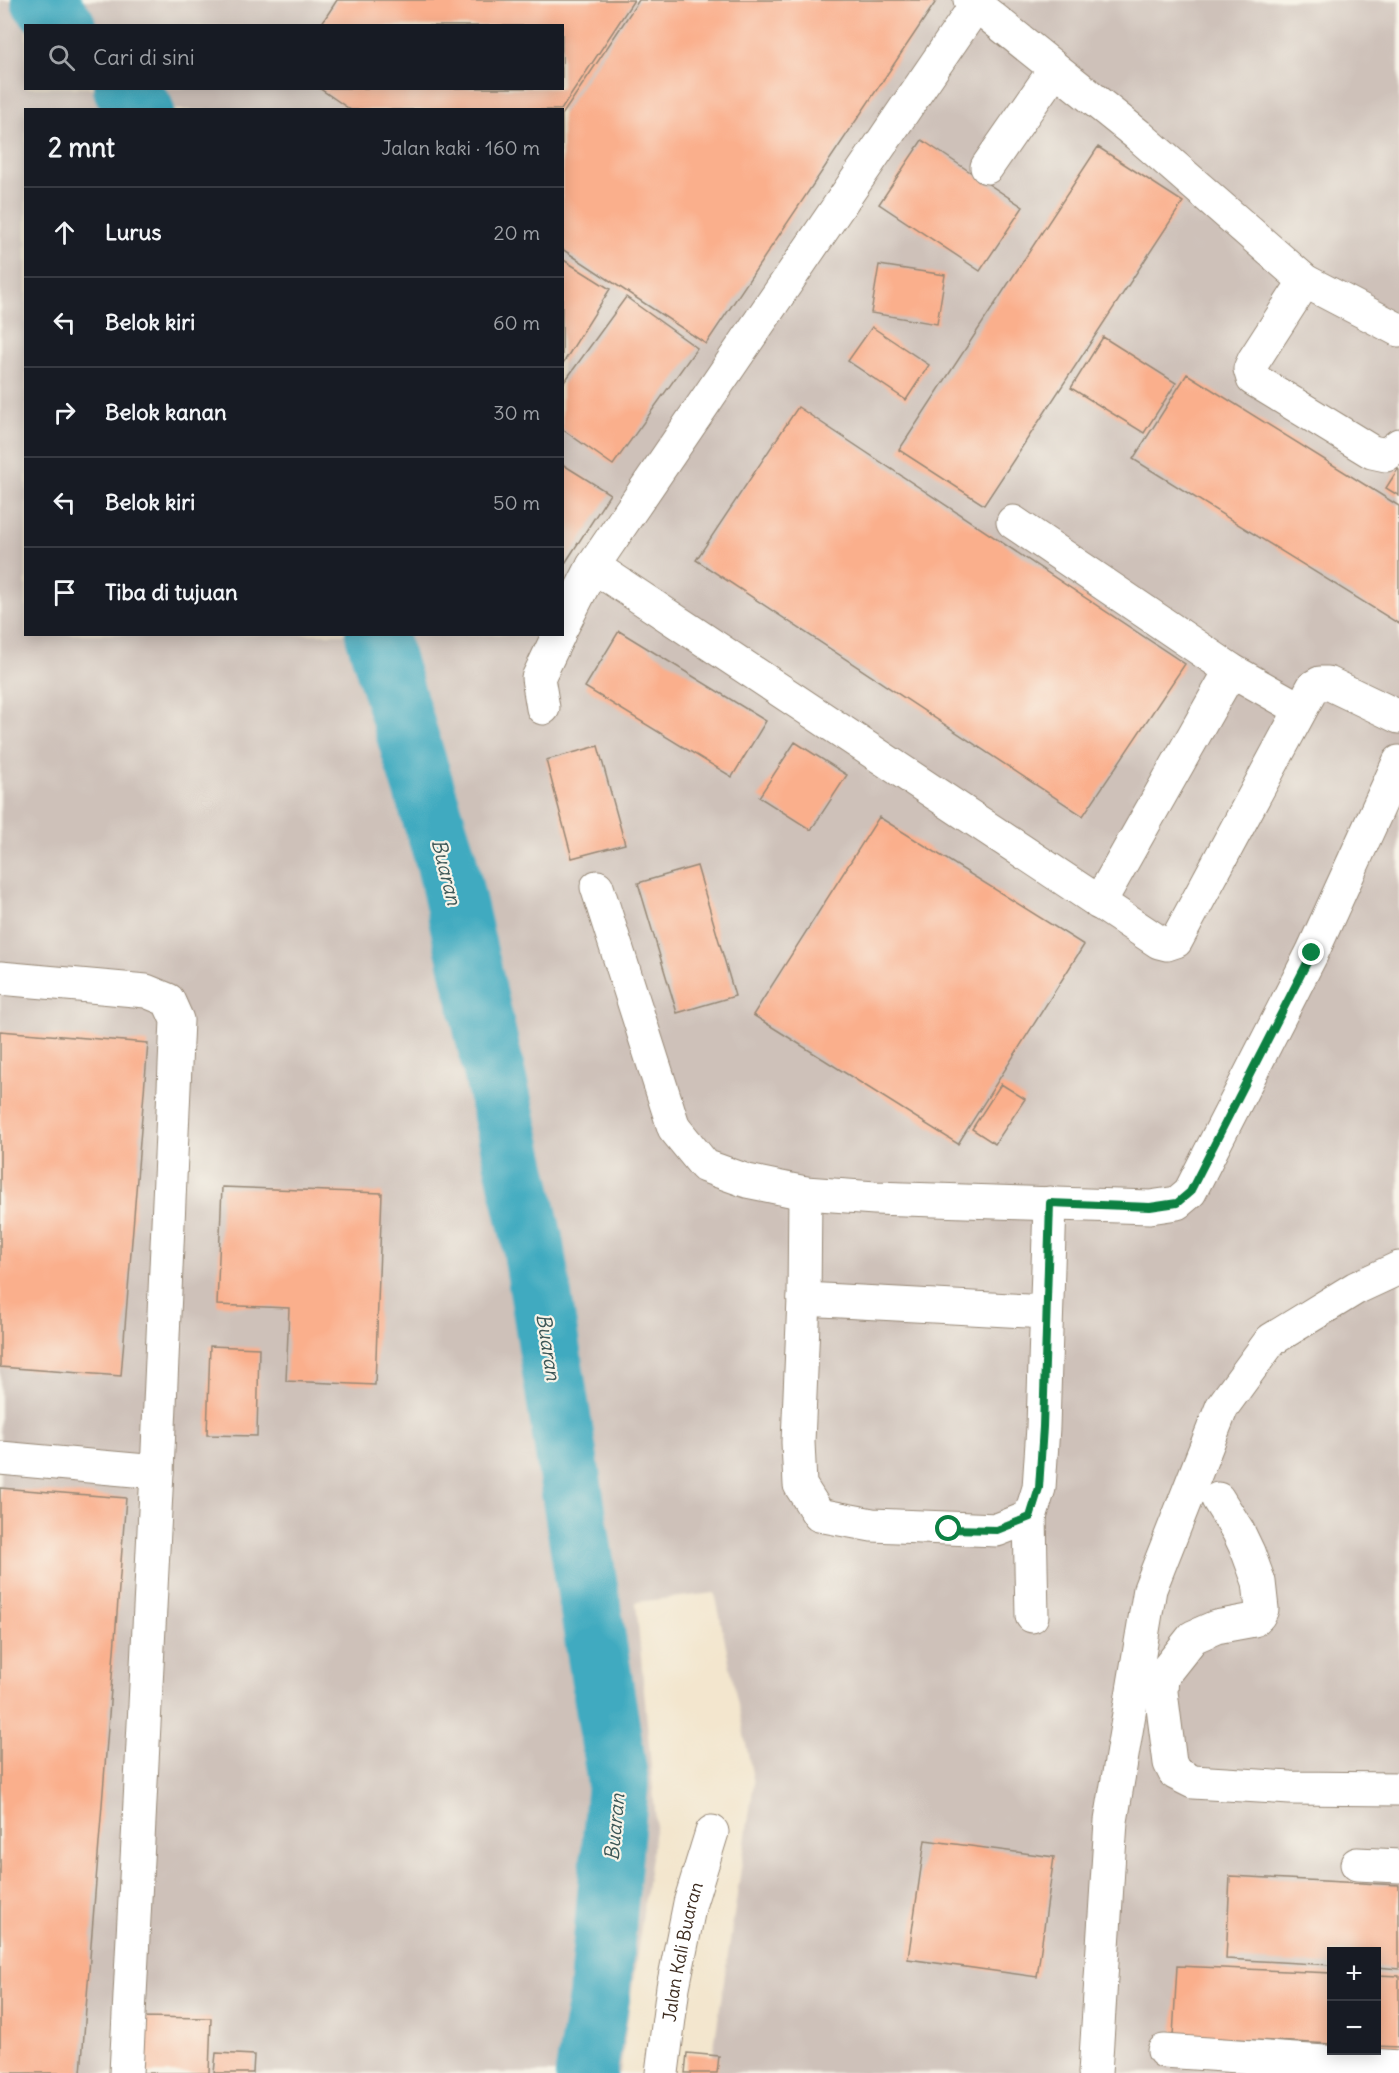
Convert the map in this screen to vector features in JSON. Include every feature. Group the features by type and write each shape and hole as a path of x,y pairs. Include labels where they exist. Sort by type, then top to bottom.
{"street":[{"path":"564,623 592,566 973,2 1138,135 1305,281 1399,330"},
{"path":"987,167 1055,69"},
{"path":"1305,281 1254,360 1250,369 1253,379 1372,452 1386,455 1399,445"},
{"path":"1013,522 1231,670 1299,709"},
{"path":"592,566 1099,903 1159,942 1167,944 1176,941 1299,709 1313,687 1320,683 1328,683 1399,717"},
{"path":"543,708 538,678 558,636"},
{"path":"1099,903 1231,670"},
{"path":"597,887 674,1128 705,1166 747,1181 805,1193 875,1198 1150,1207 1177,1203 1190,1192 1312,953 1399,762"},
{"path":"0,978 146,991 168,1000 177,1020 157,1472 126,2073"},
{"path":"805,1193 804,1299 798,1442 800,1485 819,1515 872,1524 997,1530 1030,1517"},
{"path":"1032,1616 1030,1517 1039,1488 1043,1427 1050,1203"},
{"path":"1095,2073 1112,1821 1150,1589 1222,1407 1271,1340 1356,1288 1399,1268"},
{"path":"804,1299 1046,1312"},
{"path":"0,1458 157,1472"},
{"path":"1218,1499 1248,1552 1259,1582 1262,1609 1254,1620 1216,1627 1193,1637 1162,1676 1161,1692 1170,1763 1174,1773 1193,1782 1290,1788 1399,1789"},
{"name":"Jalan Kali Buaran","path":"662,2073 673,1987 690,1903 712,1832"},
{"path":"1357,1864 1399,1866"},
{"path":"1164,2051 1399,2067"}],"shaded area":[{"path":"0,0 1399,0 1399,2073 710,2073 754,1783 715,1593 636,1602 656,1822 620,2073 0,2073"}],"building":[{"path":"337,0 634,0 562,108 348,108 322,90 564,90 564,24 321,24"},
{"path":"639,0 937,0 706,344 564,250 564,112"},
{"path":"922,140 1023,207 980,271 879,204"},
{"path":"1098,147 1183,202 984,505 899,450"},
{"path":"564,260 610,289 564,362"},
{"path":"879,265 945,275 937,324 871,313"},
{"path":"626,297 697,348 613,465 564,430 564,382"},
{"path":"872,327 929,365 906,400 848,361"},
{"path":"1103,337 1176,383 1144,433 1071,388"},
{"path":"1187,374 1399,506 1399,624 1133,459"},
{"path":"798,407 1185,664 1083,816 696,560"},
{"path":"564,465 610,494 564,565"},
{"path":"1399,470 1399,496 1386,488"},
{"path":"619,631 766,721 732,777 585,687"},
{"path":"795,742 847,775 811,830 759,797"},
{"path":"598,746 625,844 572,858 546,760"},
{"path":"879,817 1084,945 958,1144 753,1015"},
{"path":"697,866 735,996 677,1013 638,883"},
{"path":"0,1031 148,1043 121,1376 0,1367"},
{"path":"1001,1084 1025,1099 995,1144 972,1129"},
{"path":"222,1187 382,1193 375,1385 286,1381 289,1308 217,1305"},
{"path":"210,1346 259,1348 257,1436 207,1435"},
{"path":"0,1488 126,1498 81,2073 0,2073"},
{"path":"925,1840 1054,1857 1037,1977 908,1959"},
{"path":"1230,1876 1399,1885 1399,1969 1381,1967 1381,1947 1327,1947 1327,1965 1226,1959"},
{"path":"1177,1966 1327,1973 1327,2044 1173,2036"},
{"path":"1381,1975 1399,1976 1399,2047 1381,2046"},
{"path":"136,2017 211,2018 209,2073 134,2073"},
{"path":"216,2053 254,2055 253,2073 214,2073"},
{"path":"687,2053 719,2056 717,2073 685,2073"}],"waterway":[{"name":"Buaran","path":"42,0 63,24"},
{"name":"Buaran","path":"126,90 141,108"},
{"name":"Buaran","path":"377,636 446,860 532,1239 618,1783 599,1997 586,2073"}],"route":[{"path":"949,1529 997,1530 1030,1517 1039,1488 1050,1203 1150,1207 1177,1203 1190,1192 1312,953"}]}
